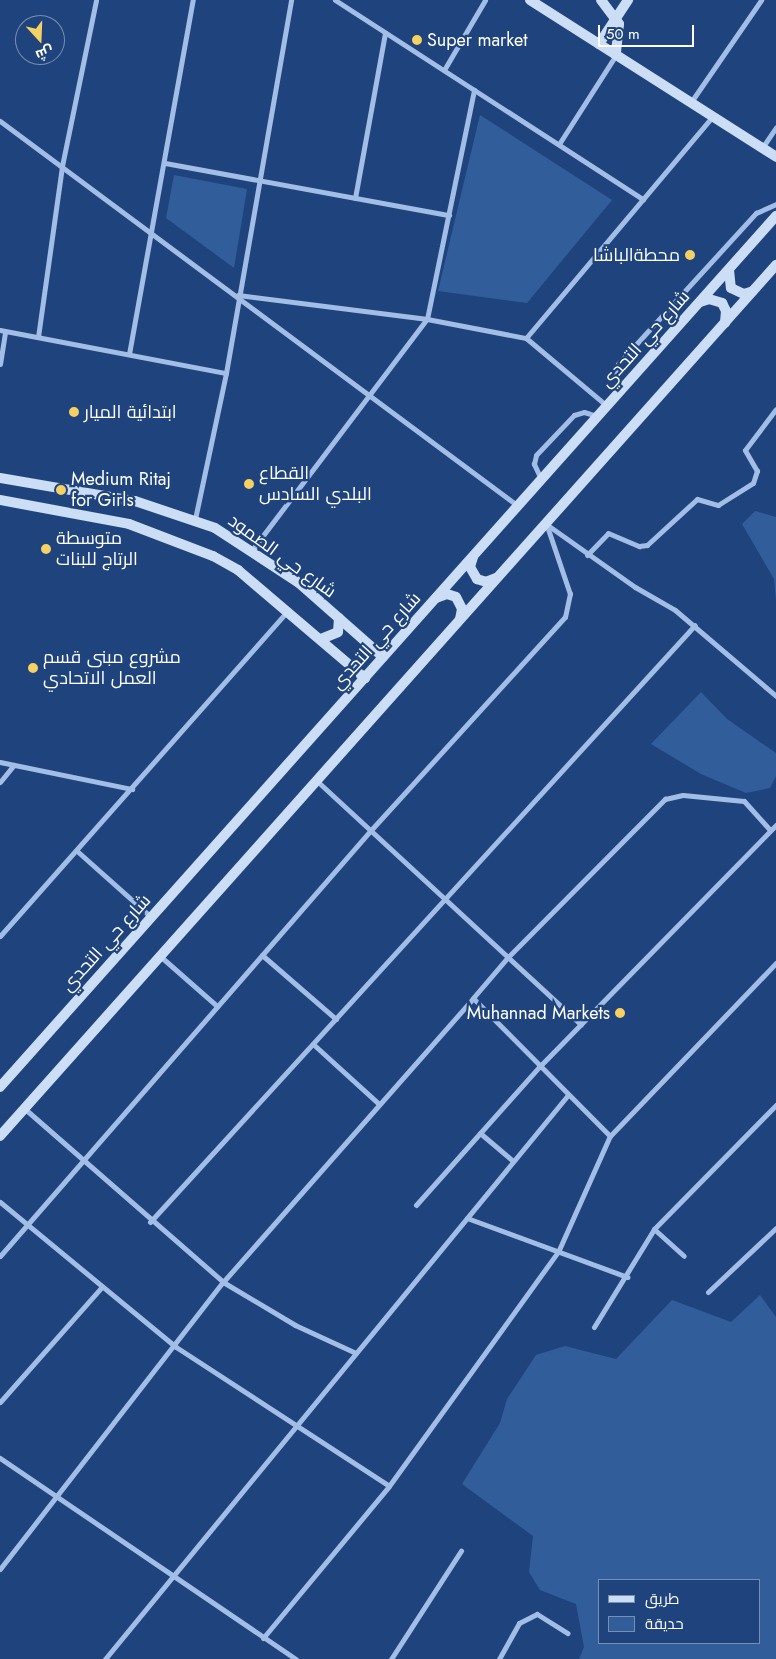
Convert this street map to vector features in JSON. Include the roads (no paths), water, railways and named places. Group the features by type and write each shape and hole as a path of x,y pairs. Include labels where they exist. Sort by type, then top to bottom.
{"main road":[{"path":"530,0 776,157"},
{"path":"601,0 616,18 621,35 616,55"},
{"path":"599,44 628,0"},
{"name":"شارع حي التحدي","path":"0,1087 776,216"},
{"path":"0,1136 776,265"},
{"path":"731,267 727,280 731,288 744,294 756,288"},
{"path":"697,305 709,299 722,303 726,311 724,324"},
{"name":"شارع حي الصمود","path":"0,478 135,501 195,519 252,550 339,618 383,657"},
{"path":"0,500 129,524 186,543 238,570 288,610 365,678"},
{"path":"475,554 470,567 477,579 486,582 498,577"},
{"path":"434,600 447,594 459,600 462,614 458,622"},
{"path":"321,639 338,632 339,618"}],"street":[{"path":"38,337 62,166 96,0"},
{"path":"129,354 149,230 165,163 193,0"},
{"path":"195,519 226,373 237,295 260,180 291,0"},
{"path":"335,0 643,199"},
{"path":"444,70 486,0"},
{"path":"691,103 762,0"},
{"path":"355,198 386,33"},
{"path":"559,144 616,55"},
{"path":"252,550 427,319 474,90"},
{"path":"526,338 713,116"},
{"path":"0,121 371,393 518,506"},
{"path":"762,148 776,127"},
{"path":"165,163 448,215"},
{"path":"622,388 615,372 618,364 756,213 776,204"},
{"path":"237,295 427,319 526,338 607,406"},
{"path":"0,364 3,330 226,373"},
{"path":"587,555 608,533 639,546 647,545 696,499 718,505 753,483 757,471 746,450 776,409"},
{"path":"541,480 534,464 536,455 574,415 584,412 597,416"},
{"path":"546,524 587,555 695,625 776,696"},
{"path":"0,1256 371,830 568,611 570,594 546,524"},
{"path":"0,936 132,789 288,610"},
{"path":"150,1222 695,625"},
{"path":"0,762 132,789"},
{"path":"0,782 14,765"},
{"path":"317,780 447,897 508,958 581,1025"},
{"path":"0,1569 176,1347 223,1282 508,958 665,799 682,795 744,801 774,827 539,1067 416,1205"},
{"path":"77,851 152,917"},
{"path":"262,955 336,1019"},
{"path":"160,956 217,1006"},
{"path":"263,1638 389,1486 558,1252 610,1136 776,963"},
{"path":"473,998 539,1067 610,1136"},
{"path":"313,1044 379,1104"},
{"path":"105,1659 568,1095"},
{"path":"594,1327 627,1277 654,1229 776,1105"},
{"path":"24,1108 150,1222 223,1282 295,1325 356,1353"},
{"path":"480,1133 513,1162"},
{"path":"0,1202 100,1288 176,1347 389,1486"},
{"path":"467,1218 627,1277"},
{"path":"708,1292 776,1228"},
{"path":"654,1229 684,1256"},
{"path":"0,1402 100,1288"},
{"path":"0,1458 296,1659"},
{"path":"391,1659 461,1551"},
{"path":"500,1659 520,1623 537,1614 568,1633"}],"place":[{"name":"Super market","path":"417,40"},
{"name":"محطةالباشا","path":"690,255"},
{"name":"ابتدائية الميار","path":"74,412"},
{"name":"القطاع البلدي السادس","path":"249,484"},
{"name":"Medium Ritaj for Girls","path":"61,490"},
{"name":"متوسطة الرتاج للبنات","path":"46,549"},
{"name":"مشروع مبنى قسم العمل الاتحادي","path":"33,668"},
{"name":"Muhannad Markets","path":"620,1013"}]}
